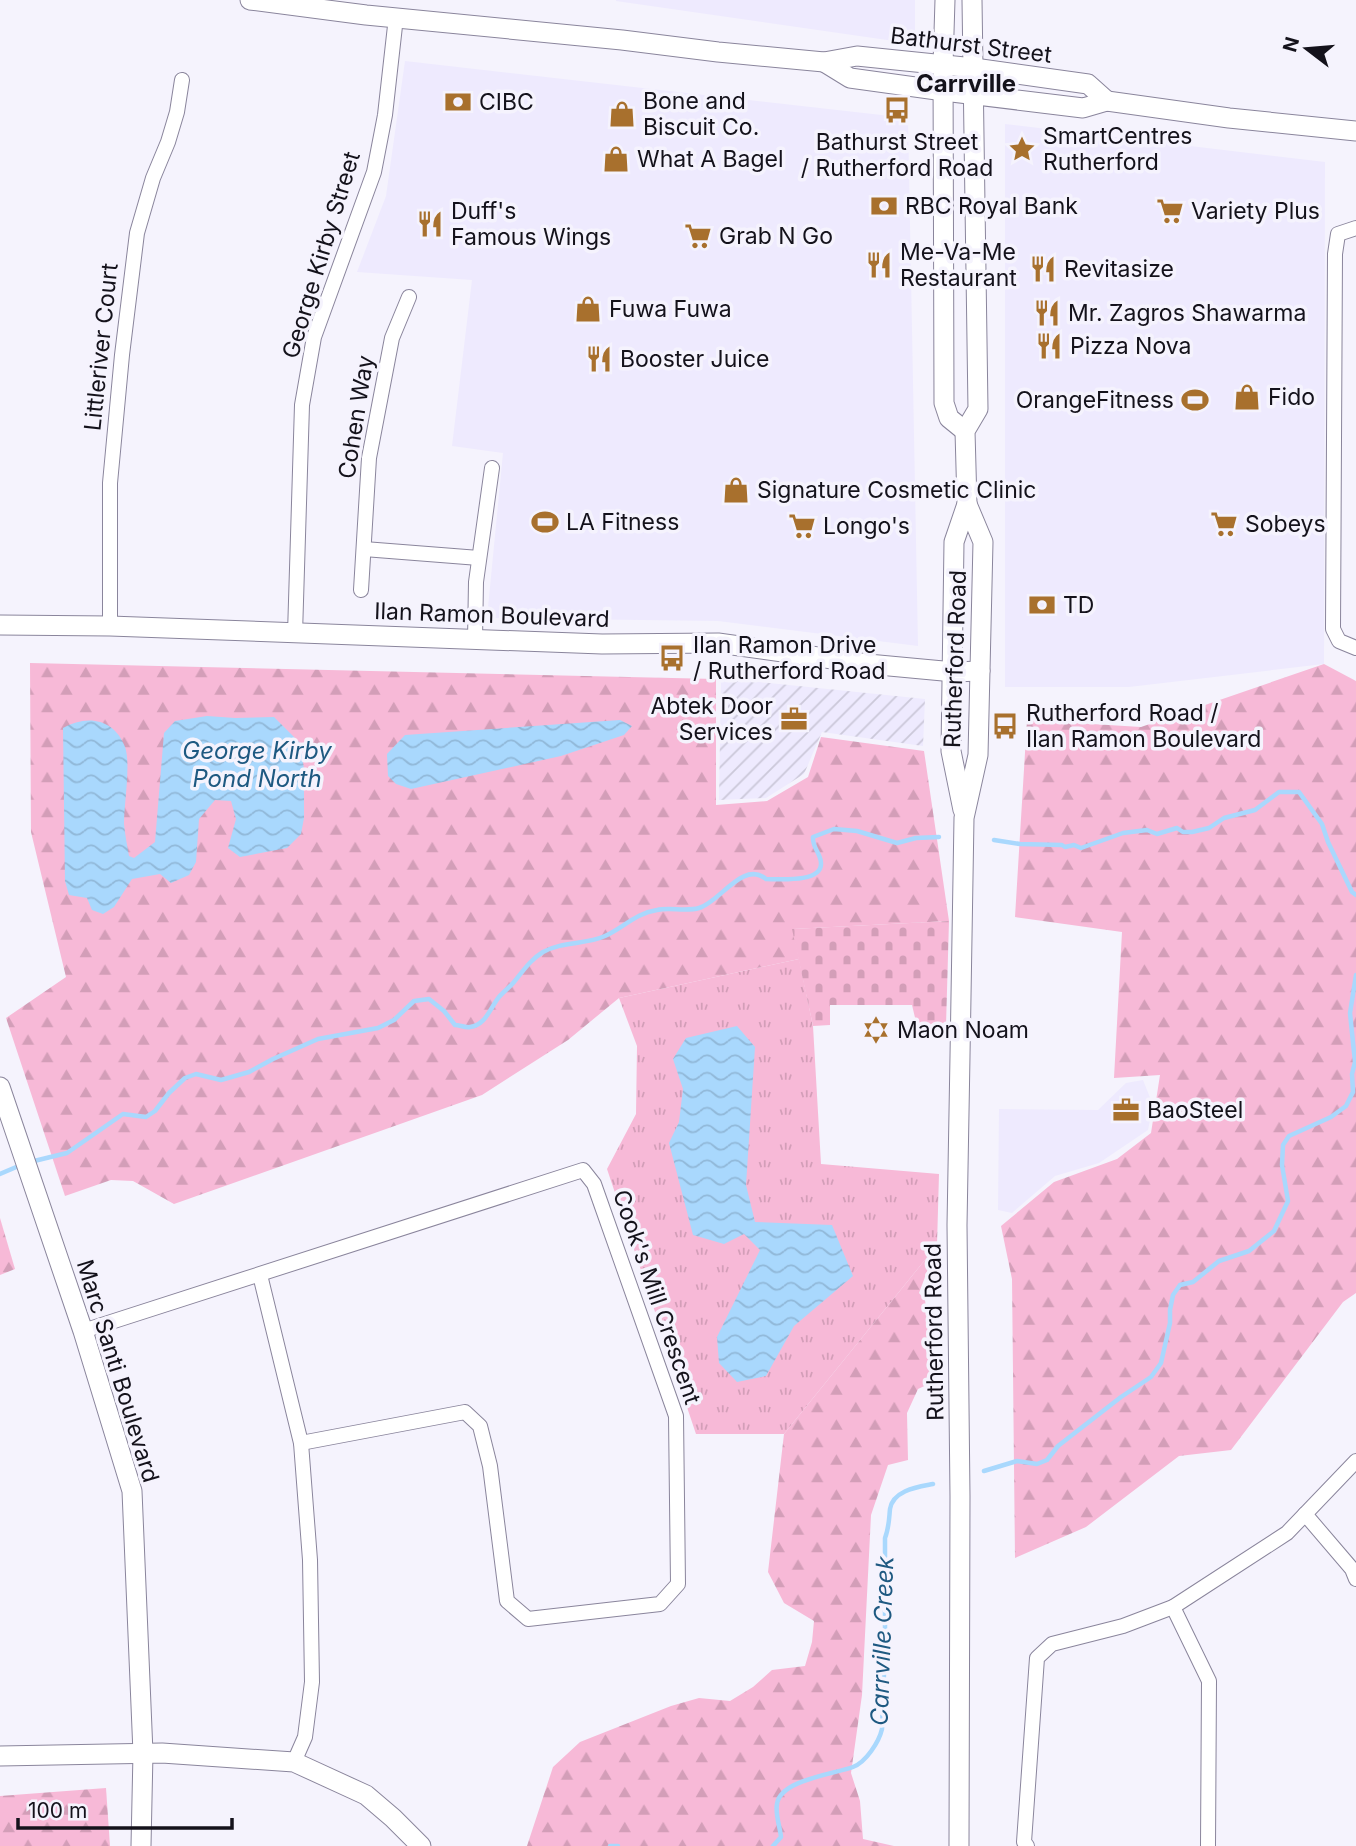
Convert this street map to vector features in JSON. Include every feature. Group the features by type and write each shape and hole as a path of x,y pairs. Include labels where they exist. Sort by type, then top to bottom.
{"main road":[{"name":"Bathurst Street","path":"250,0 824,62 857,56 974,68 1088,84 1107,102"},
{"path":"946,0 943,65 944,403 949,418 965,431"},
{"name":"Rutherford Road","path":"964,818 951,751 954,672 952,635 954,542 967,504 965,431 978,409 972,0"},
{"name":"Bathurst Street","path":"824,62 850,78 944,91 1083,108 1107,102 1356,131"},
{"name":"Rutherford Road","path":"959,1846 960,1496 957,1224 964,818 978,755 983,542 967,504"},
{"name":"Ilan Ramon Boulevard","path":"0,625 110,626 602,644 718,643 868,664 954,672 980,671"},
{"name":"Marc Santi Boulevard","path":"0,1087 83,1331 132,1491 143,1753 141,1846"},
{"path":"0,1756 143,1753 294,1762 366,1795 421,1846"}],"street":[{"name":"George Kirby Street","path":"295,634 302,405 314,337 373,172 385,115 396,17"},
{"name":"Littleriver Court","path":"110,626 110,483 137,233 177,112 182,80"},
{"path":"1356,228 1338,234 1335,254 1333,629 1339,641 1356,648"},
{"name":"Cohen Way","path":"361,590 369,458 392,338 409,297"},
{"path":"475,639 479,558 492,468"},
{"path":"364,549 479,558"},
{"name":"Cook's Mill Crescent","path":"83,1331 583,1170 594,1184 676,1416 678,1584 660,1604 528,1619 507,1601 490,1466 480,1426 465,1412 301,1443"},
{"path":"260,1275 301,1443 310,1560 312,1682 304,1737 294,1762"},
{"path":"1027,1846 1024,1842 1037,1658 1052,1644 1123,1626 1173,1607 1287,1533 1356,1461"},
{"path":"1305,1514 1352,1569 1356,1579"},
{"path":"1173,1607 1209,1681 1208,1846"}],"shaded area":[{"path":"915,0 915,44 616,1"},
{"path":"405,61 908,118 918,646 718,621 487,618 503,453 452,446 472,280 357,272 386,196"},
{"path":"1005,124 1325,162 1324,664 1129,687 1005,687"},
{"path":"721,678 925,699 923,746 822,732 804,774 766,798 719,800"},
{"path":"1143,1080 1153,1105 1148,1130 1099,1163 1055,1176 1012,1213 998,1210 999,1109 1098,1110 1126,1083"}],"green space":[{"path":"30,663 716,679 716,805 767,801 808,777 821,737 924,751 949,921 793,929 799,959 619,998 568,1040 482,1095 174,1204 133,1181 111,1180 65,1196 6,1018 66,977 31,832"},
{"path":"1324,664 1356,681 1356,1293 1343,1302 1231,1450 1179,1456 1086,1527 1015,1558 1012,1279 1001,1226 1054,1182 1117,1159 1151,1133 1160,1075 1114,1078 1122,932 1015,917 1027,720 1141,727"},
{"path":"949,921 946,1026 917,1026 912,1005 830,1005 830,1025 813,1026 792,929"},
{"path":"799,959 813,1026 821,1164 939,1174 937,1245 784,1434 696,1434 607,1169 636,1114 637,1046 619,998"},
{"path":"0,1218 15,1269 0,1275"},
{"path":"937,1245 919,1293 925,1300 935,1381 918,1389 907,1413 908,1460 888,1465 871,1515 862,1695 851,1773 860,1801 863,1839 894,1846 527,1846 553,1767 580,1742 671,1706 699,1698 730,1701 753,1687 772,1670 805,1666 812,1642 814,1621 784,1603 768,1572 784,1434"},
{"path":"106,1788 110,1846 0,1846 0,1796"}],"water":[{"name":"George Kirby Pond North","path":"207,716 274,717 300,743 304,769 304,818 301,834 287,848 240,857 228,848 236,819 231,801 215,800 199,819 196,862 189,875 171,883 160,874 132,879 114,907 103,914 92,910 87,898 69,895 65,881 63,728 81,721 99,722 114,730 125,747 127,784 124,828 129,856 134,858 155,842 164,733 175,721"},
{"path":"620,720 632,726 624,735 561,756 411,789 396,784 388,776 387,754 405,735"},
{"path":"737,1026 755,1047 746,1185 755,1222 832,1225 853,1276 794,1326 766,1376 737,1382 719,1363 717,1337 760,1250 744,1234 724,1244 693,1235 669,1143 679,1122 683,1089 673,1059 686,1038"}],"waterway":[{"path":"994,840 1065,847 1074,845 1081,848 1123,833 1147,830 1157,834 1177,828 1183,832 1192,832 1209,828 1224,818 1255,810 1279,792 1299,792 1322,824 1328,842 1352,892 1356,895"},
{"path":"30,1162 67,1153 123,1114 146,1117 155,1111 185,1078 196,1074 221,1080 249,1072 318,1039 378,1028 394,1020 414,1001 429,999 444,1011 455,1025 475,1026 484,1020 499,997 543,952 605,936 649,912 699,908 740,878 749,875 766,879 789,879 815,874 821,863 813,837 834,829 857,831 897,843 916,838 939,837"},
{"name":"Carrville Creek","path":"984,1471 1017,1461 1037,1464 1047,1460 1058,1446 1151,1377 1161,1363 1173,1295 1180,1285 1193,1282 1219,1261 1249,1251 1274,1231 1288,1201 1282,1165 1283,1145 1289,1136 1331,1117 1346,1106 1353,1092 1352,1074 1355,1062 1350,1013 1356,975"},
{"path":"0,1174 21,1165"},
{"name":"Carrville Creek","path":"773,1846 781,1837 777,1816 780,1796 787,1789 809,1779 853,1767 867,1756 878,1740 882,1729 885,1646 885,1538 890,1509 901,1494 933,1484"},
{"name":"Carrville Creek","path":"610,1846 618,1846"}],"place":[{"name":"CIBC","path":"458,102"},
{"name":"Bathurst Street / Rutherford Road","path":"897,110"},
{"name":"Bone and Biscuit Co.","path":"622,114"},
{"name":"SmartCentres Rutherford","path":"1022,149"},
{"name":"What A Bagel","path":"616,159"},
{"name":"RBC Royal Bank","path":"884,206"},
{"name":"Variety Plus","path":"1170,211"},
{"name":"Duff's Famous Wings","path":"430,224"},
{"name":"Grab N Go","path":"698,236"},
{"name":"Me-Va-Me Restaurant","path":"879,265"},
{"name":"Revitasize","path":"1043,269"},
{"name":"Fuwa Fuwa","path":"588,309"},
{"name":"Mr. Zagros Shawarma","path":"1047,313"},
{"name":"Pizza Nova","path":"1049,346"},
{"name":"Booster Juice","path":"599,359"},
{"name":"Fido","path":"1247,397"},
{"name":"OrangeFitness","path":"1195,400"},
{"name":"Signature Cosmetic Clinic","path":"736,490"},
{"name":"LA Fitness","path":"545,522"},
{"name":"Sobeys","path":"1224,524"},
{"name":"Longo's","path":"802,526"},
{"name":"TD","path":"1042,605"},
{"name":"Ilan Ramon Drive / Rutherford Road","path":"672,658"},
{"name":"Abtek Door Services","path":"794,719"},
{"name":"Rutherford Road / Ilan Ramon Boulevard","path":"1005,726"},
{"name":"Maon Noam","path":"876,1030"},
{"name":"BaoSteel","path":"1126,1110"}],"district":[{"name":"Carrville","path":"966,83"}]}
